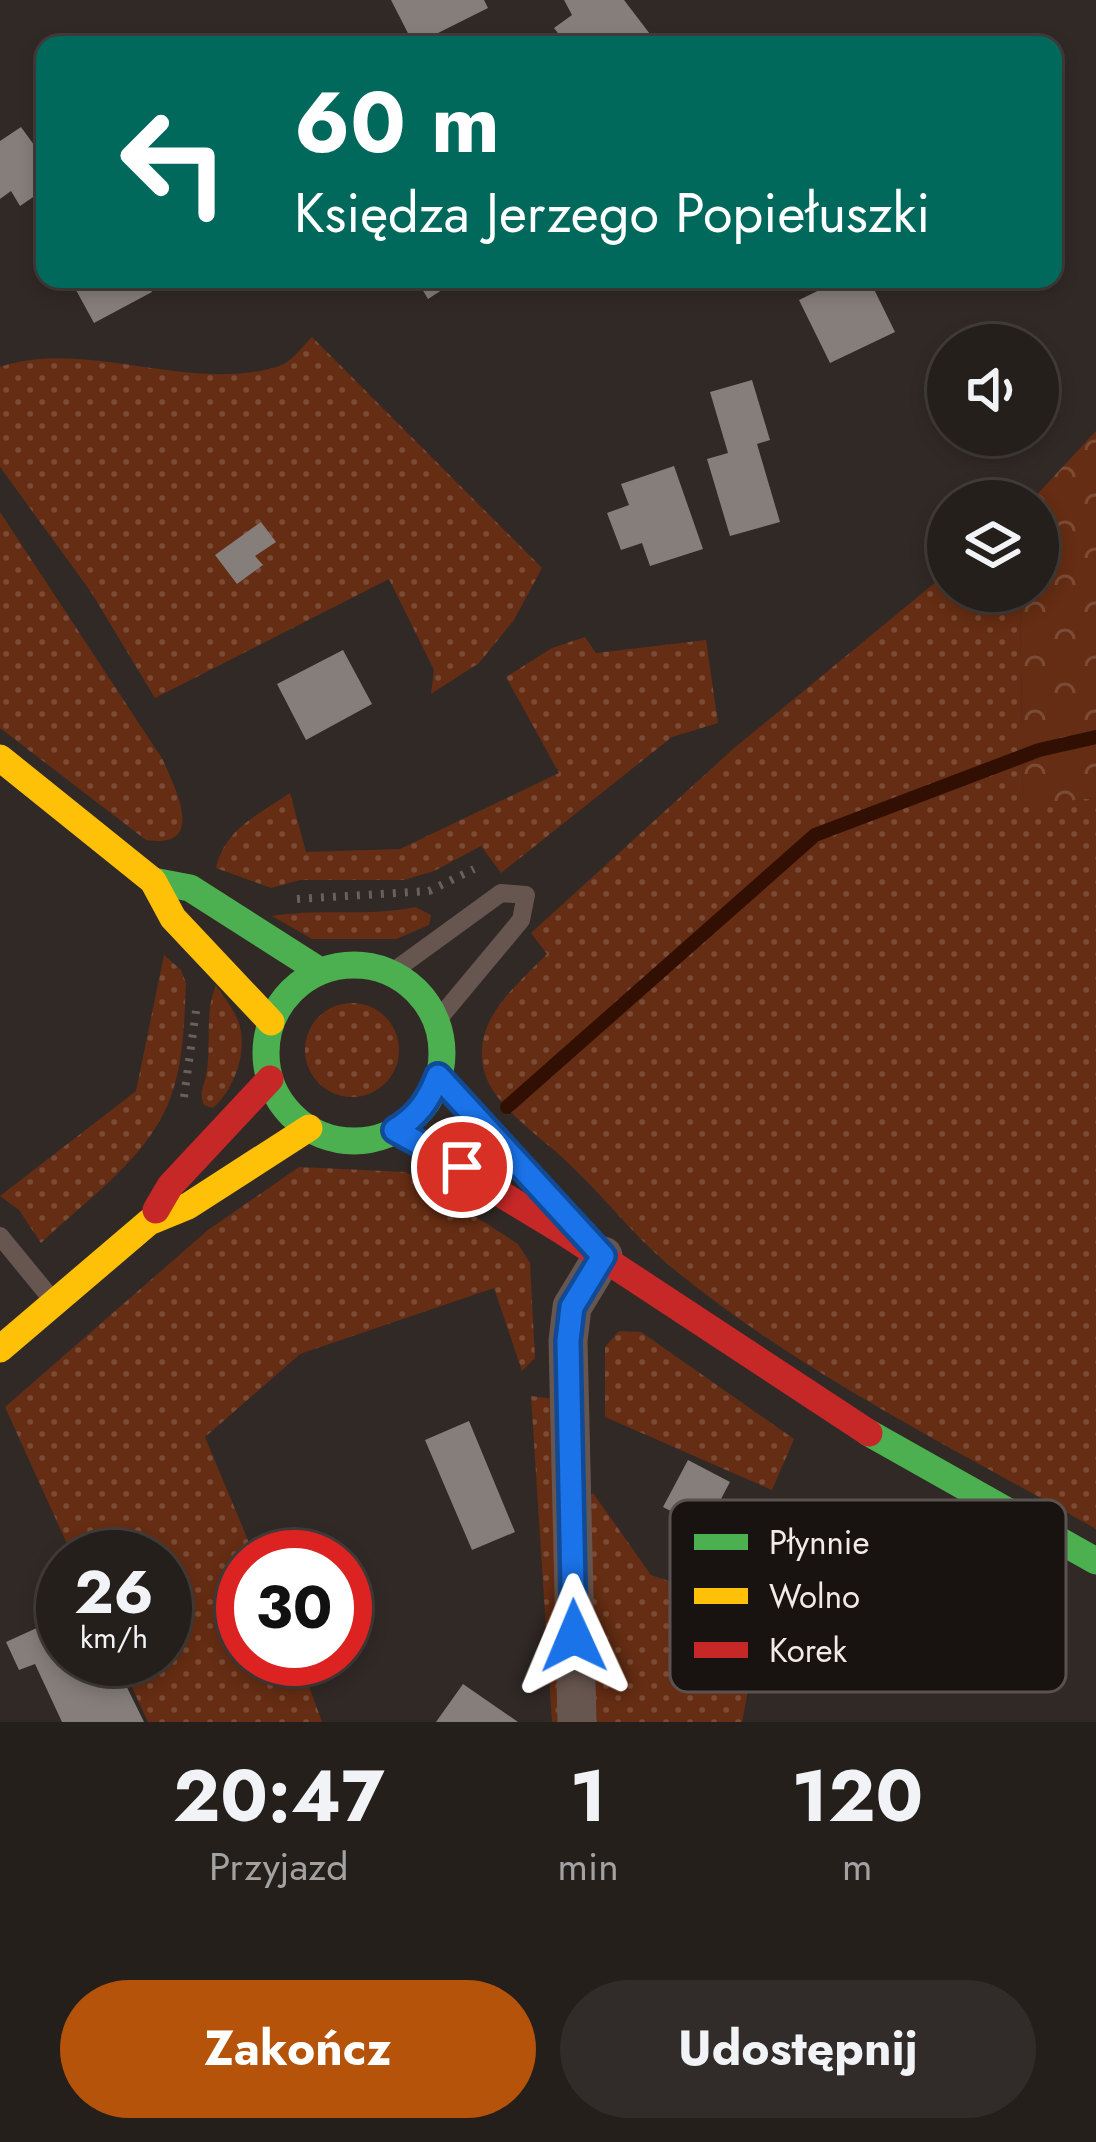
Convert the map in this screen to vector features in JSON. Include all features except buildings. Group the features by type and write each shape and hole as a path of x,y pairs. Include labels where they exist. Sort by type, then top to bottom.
{"street":[{"path":"0,758 153,881 173,918 271,1022"},
{"path":"153,881 190,888 320,971"},
{"path":"368,965 391,973 412,986 436,1022 441,1039 438,1076 430,1098 395,1130 357,1141 328,1137 309,1128 282,1104 269,1079 266,1052 271,1022 299,983 320,971 368,965"},
{"path":"438,1076 603,1256"},
{"path":"149,1222 170,1186 269,1079"},
{"path":"0,1349 149,1222 188,1206 309,1128"},
{"path":"395,1130 603,1256 836,1412 990,1500"},
{"path":"577,1722 568,1341 572,1307 603,1256"},
{"path":"1066,1544 1096,1561"}],"lane":[{"path":"391,973 501,893 526,895 521,920 436,1022"},
{"path":"0,1236 54,1303"}],"path":[{"path":"290,899 428,891 483,865"},
{"path":"183,1104 197,1001"}],"green space":[{"path":"312,337 542,568 514,620 479,663 431,694 434,670 389,579 155,698 91,592 0,467 0,367 67,358 207,374 242,373 282,365"},
{"path":"1096,431 1096,798 1023,805 1020,612 1059,612 1059,480 1050,480"},
{"path":"0,512 163,760 182,815 176,836 146,840 0,728"},
{"path":"927,589 927,612 1020,612 1023,804 1096,798 1096,1529 1066,1512 1066,1500 1044,1500 881,1409 725,1309 661,1258 518,1119 488,1081 482,1049 500,1004 547,954 531,933 733,749"},
{"path":"585,637 596,653 706,640 718,723 672,737 501,873 481,846 434,871 404,880 300,880 271,888 216,868 235,833 290,793 306,852 400,849 559,773 506,677 552,648"},
{"path":"415,907 431,915 429,925 396,939 312,939 272,916 380,912"},
{"path":"164,955 181,970 186,983 180,1060 168,1104 129,1162 41,1243 19,1210 0,1196 136,1091"},
{"path":"216,985 237,1018 242,1042 234,1079 213,1108 204,1105 202,1094"},
{"path":"352,1003 370,1006 386,1016 396,1032 396,1068 386,1084 370,1094 352,1097 334,1094 318,1084 308,1068 305,1050 308,1032 318,1016 334,1006"},
{"path":"299,1167 406,1172 518,1244 530,1263 535,1358 522,1371 494,1288 300,1354 205,1437 244,1530 216,1530 216,1686 309,1686 322,1722 148,1722 131,1686 192,1686 192,1530 61,1530 5,1407 208,1230"},
{"path":"619,1331 641,1332 794,1439 772,1490 605,1417 605,1347"},
{"path":"531,1396 554,1399 568,1722 552,1722"},
{"path":"593,1493 651,1575 670,1581 670,1692 748,1692 742,1722 593,1722 583,1503"}],"waterway":[{"path":"507,1107 815,835 1039,750 1096,737"}],"traffic: fast":[{"path":"153,881 190,888 320,971"},
{"path":"354,965 388,972 416,991 435,1019 442,1053 435,1087 416,1115 388,1134 354,1141 320,1134 292,1115 273,1087 266,1053 273,1019 292,991 320,972 354,965"},
{"path":"438,1076 557,1205"},
{"path":"869,1433 988,1500"},
{"path":"1066,1544 1096,1561"}],"traffic: slow":[{"path":"0,758 153,881 173,918 271,1022"},
{"path":"0,1349 149,1222 188,1206 309,1128"}],"traffic: jam":[{"path":"156,1210 170,1186 270,1079"},
{"path":"395,1130 562,1231 869,1433"}],"route":[{"path":"462,1167 395,1130 430,1098 438,1076 603,1256 572,1307 568,1341 574,1636"}]}
